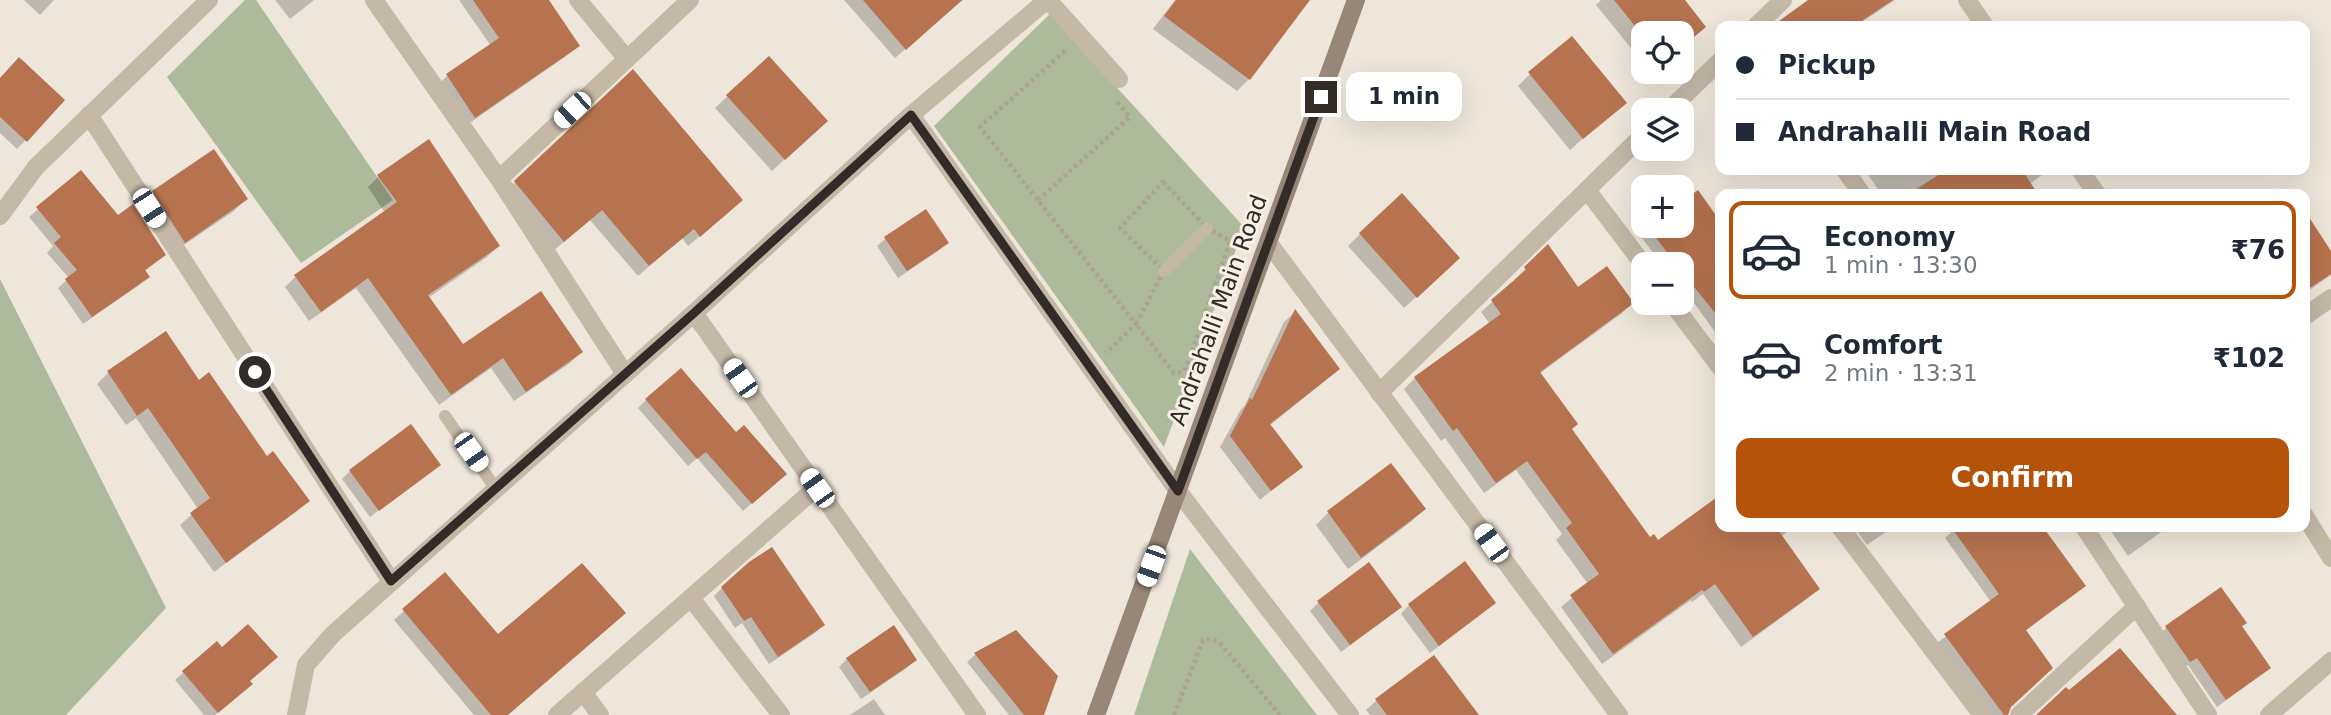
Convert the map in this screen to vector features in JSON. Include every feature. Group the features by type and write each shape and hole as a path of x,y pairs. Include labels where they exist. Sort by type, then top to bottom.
{"main road":[{"name":"Andrahalli Main Road","path":"1097,715 1356,0"}],"street":[{"path":"0,216 36,166 209,0"},
{"path":"373,0 499,179 625,374"},
{"path":"578,0 626,59"},
{"path":"499,179 690,0"},
{"path":"296,715 306,665 332,635 694,313 911,115 1047,0 1119,79"},
{"path":"1761,21 1783,0"},
{"path":"1967,0 1982,21"},
{"path":"1681,98 1715,66"},
{"path":"89,115 391,581"},
{"path":"911,115 1178,491 1350,715"},
{"path":"1378,393 1631,147"},
{"path":"1587,190 1634,252"},
{"path":"1268,242 1619,715"},
{"path":"2310,313 2331,298"},
{"path":"694,313 977,715"},
{"path":"1681,315 1715,360"},
{"path":"557,715 817,488"},
{"path":"2310,524 2331,558"},
{"path":"1844,532 1982,715"},
{"path":"2087,532 2208,715"},
{"path":"691,598 780,715"},
{"path":"2019,715 2137,606"},
{"path":"2269,715 2331,661"},
{"path":"583,692 600,715"}],"lane":[{"path":"1164,271 1207,228"},
{"path":"445,416 496,489"}],"path":[{"path":"1075,59 1066,49 980,127 1136,324 1091,369"},
{"path":"1038,200 1130,117 1112,97"},
{"path":"1174,715 1202,640 1211,639 1219,642 1280,715"}],"green space":[{"path":"245,0 256,0 393,200 301,263 167,77"},
{"path":"1050,14 1244,227 1164,447 934,126"},
{"path":"0,279 166,608 66,715 0,715"},
{"path":"1190,549 1317,715 1134,715"}],"building":[{"path":"473,0 549,0 580,46 475,118 446,74 499,38"},
{"path":"863,0 962,0 906,50"},
{"path":"1176,0 1310,0 1250,80 1164,16"},
{"path":"1614,0 1685,0 1706,27 1694,37 1694,21 1631,21"},
{"path":"1808,0 1893,0 1862,21 1779,21"},
{"path":"1572,36 1627,103 1583,139 1528,72"},
{"path":"769,56 828,121 785,160 726,95"},
{"path":"19,57 65,100 27,142 0,117 0,78"},
{"path":"633,69 743,200 700,237 694,229 649,266 602,210 564,242 514,181"},
{"path":"429,139 500,246 428,295 463,344 541,291 583,352 526,392 503,358 451,395 368,278 321,312 294,275 397,202 377,175"},
{"path":"214,149 248,199 185,243 152,191"},
{"path":"81,170 118,215 133,204 166,255 145,270 150,277 92,317 65,279 77,270 54,243 61,237 36,207"},
{"path":"1938,175 2025,175 2035,189 1917,189"},
{"path":"1698,190 1715,214 1715,313 1694,287 1694,252 1667,252 1656,238 1694,238 1694,193"},
{"path":"1402,193 1460,258 1417,298 1359,233"},
{"path":"926,209 949,243 907,271 884,237"},
{"path":"2310,219 2331,251 2331,274 2310,288"},
{"path":"1548,244 1578,287 1607,266 1631,299 1631,305 1540,372 1578,424 1572,429 1650,537 1654,534 1658,540 1715,499 1715,532 1780,532 1820,589 1753,637 1715,584 1704,592 1702,590 1613,654 1570,595 1599,574 1566,528 1572,523 1527,461 1496,483 1457,428 1453,431 1414,377 1501,314 1491,300 1526,270 1524,267"},
{"path":"1295,309 1340,369 1270,424 1303,467 1271,491 1230,436 1250,398 1252,400"},
{"path":"166,331 199,380 209,372 267,456 273,451 310,501 226,563 190,513 210,498 148,408 137,416 107,371"},
{"path":"681,368 736,432 744,425 787,474 752,504 706,452 697,459 645,399"},
{"path":"411,424 441,465 379,511 349,470"},
{"path":"1391,463 1426,509 1361,558 1327,511"},
{"path":"1955,532 2047,532 2086,586 2026,630 2053,668 2011,707 2008,715 2004,715 1944,634 1999,594"},
{"path":"772,547 825,625 778,657 751,617 744,621 721,587 749,562"},
{"path":"1465,561 1496,603 1439,646 1408,604"},
{"path":"1369,562 1402,607 1350,645 1317,601"},
{"path":"582,563 626,613 508,715 491,715 402,609 445,572 498,634"},
{"path":"2221,587 2247,623 2242,626 2271,668 2226,700 2197,658 2190,662 2165,626"},
{"path":"248,624 278,657 250,681 253,684 218,713 182,671 217,641 222,647"},
{"path":"894,625 917,660 870,692 846,658"},
{"path":"1016,630 1058,676 1044,715 1024,715 974,653"},
{"path":"2120,648 2177,715 2036,715 2066,687 2069,690"},
{"path":"1434,655 1479,715 1387,715 1375,699"}],"route":[{"path":"255,372 391,581 694,313 911,115 1178,491 1321,97"}]}
